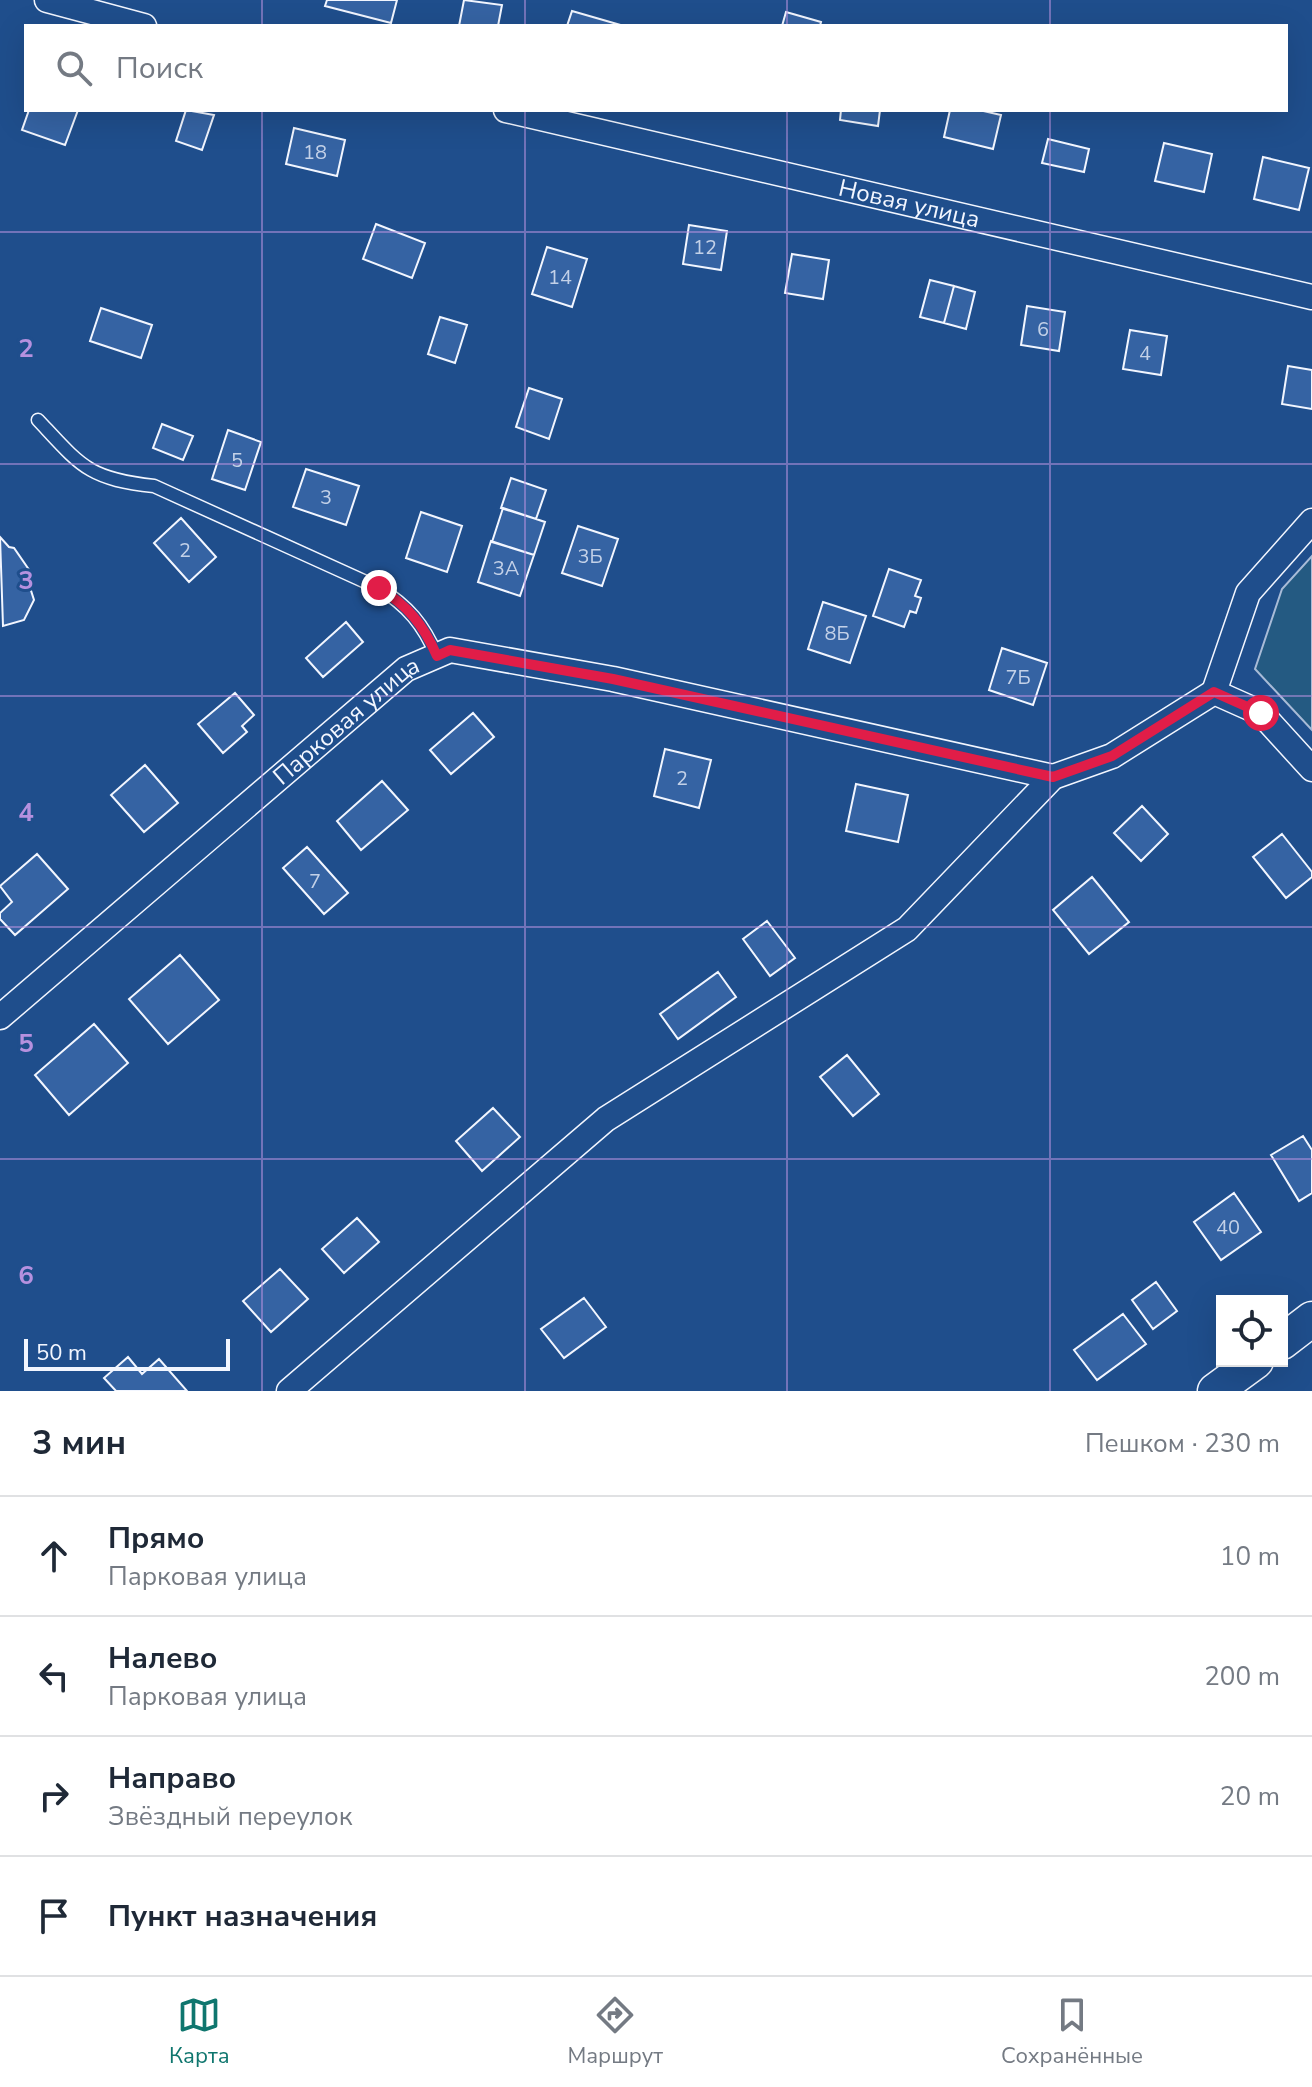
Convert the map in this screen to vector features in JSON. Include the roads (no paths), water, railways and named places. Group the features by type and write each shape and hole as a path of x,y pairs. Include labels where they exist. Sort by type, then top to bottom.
{"main road":[{"path":"1288,1337 1312,1319"},
{"path":"1215,1391 1248,1367"}],"street":[{"path":"47,0 96,7 139,24"},
{"name":"Новая улица","path":"515,112 1312,297"},
{"path":"289,1391 606,1119 907,929 1053,777 1112,756 1214,692 1248,593 1312,521"},
{"name":"Парковая улица","path":"0,1017 406,669 450,650 613,679 1053,777"},
{"path":"1214,692 1261,713 1312,769"}],"lane":[{"path":"38,420 94,474 119,482 154,486 379,588 402,602 418,620 437,656"}]}
